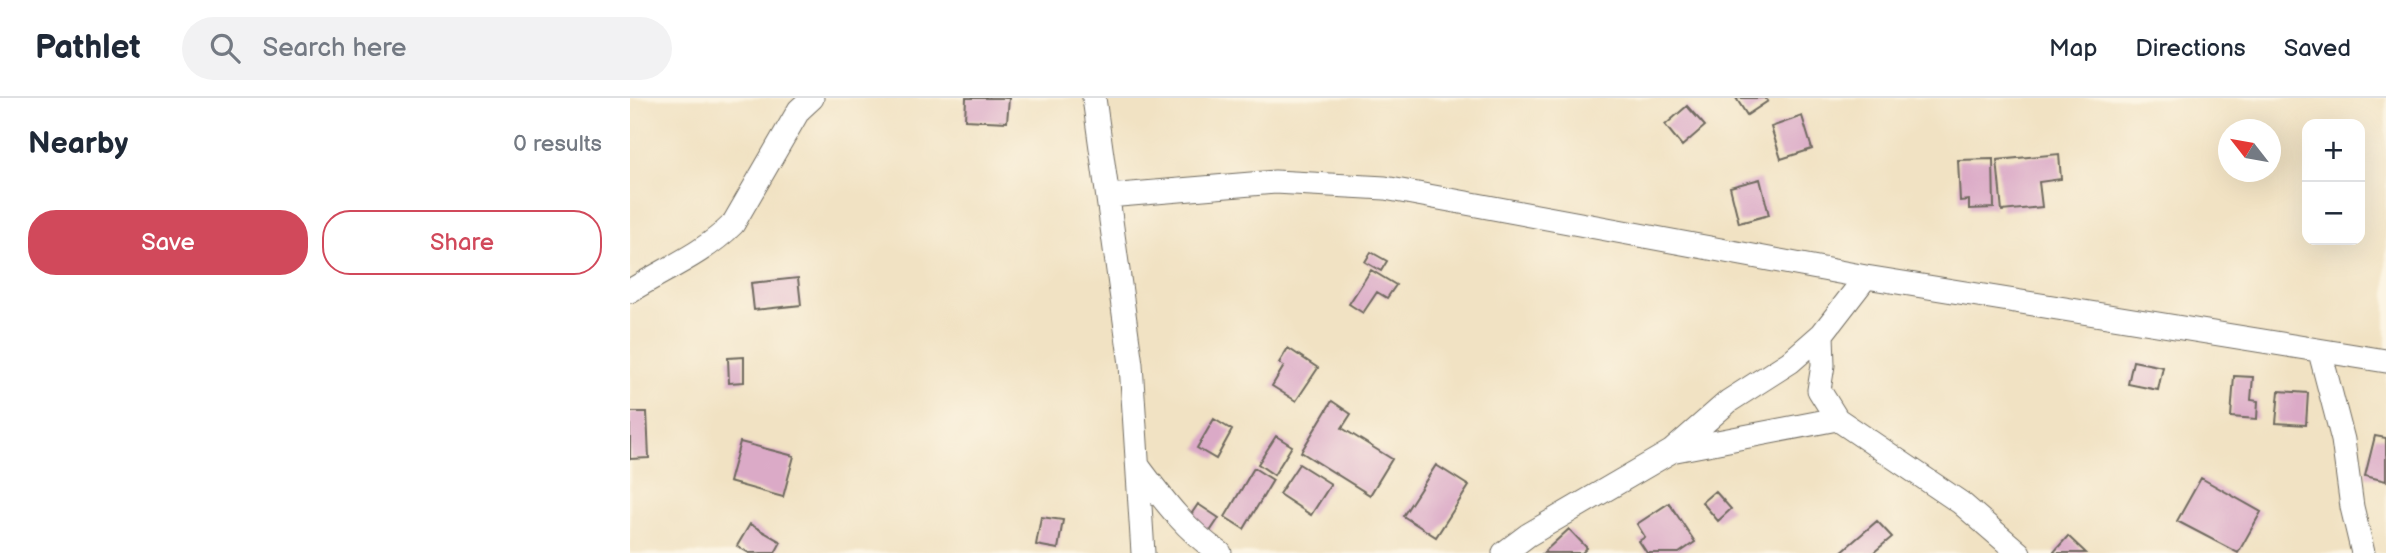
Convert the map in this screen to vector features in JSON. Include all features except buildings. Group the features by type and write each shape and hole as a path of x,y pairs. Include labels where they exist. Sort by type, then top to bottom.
{"street":[{"path":"630,291 695,254 719,238 733,224 799,110 812,98"},
{"path":"1094,98 1131,363 1143,553"},
{"path":"1108,195 1275,182 1385,188 1866,277 2386,362"},
{"path":"1504,553 1528,535 1672,451 1729,401 1790,362 1822,334 1866,277"},
{"path":"1822,334 1823,365 1819,390 1837,419 1961,503 2020,553"},
{"path":"2319,352 2343,440 2352,507 2363,553"},
{"path":"1672,451 1837,419"},
{"path":"1138,466 1171,509 1220,553"}]}
